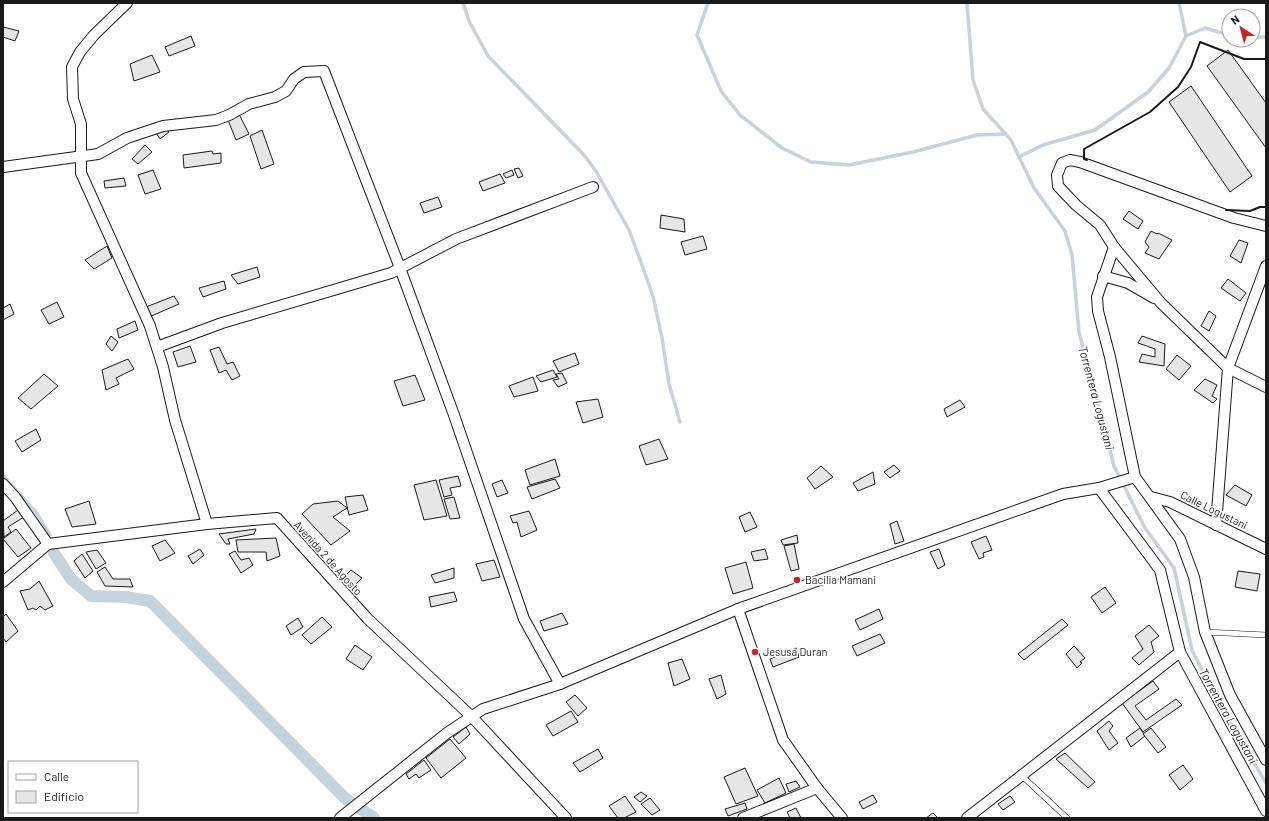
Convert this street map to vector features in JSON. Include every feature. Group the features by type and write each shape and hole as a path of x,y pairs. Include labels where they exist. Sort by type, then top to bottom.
{"street":[{"path":"127,3 94,35 80,52 72,67 73,99 81,124 81,173 150,326 157,347 175,420 207,524"},
{"path":"3,167 98,154 127,138 163,126 216,120 249,104 275,97 286,91 294,79 304,72 324,71 400,268 451,408 524,619 560,684"},
{"path":"1266,226 1234,218 1080,162 1070,160 1062,163 1057,175 1058,186 1076,205 1100,225 1114,247 1160,303 1228,368 1266,387"},
{"path":"157,347 222,323 391,273 456,239 593,187"},
{"path":"1114,247 1097,297 1098,311 1110,357 1126,480 1151,497 1180,539 1194,577 1205,632 1230,694 1266,760"},
{"path":"1216,525 1228,368 1266,266"},
{"path":"1103,276 1128,283 1160,303"},
{"path":"340,818 447,733 483,709 560,684 738,609 1063,494 1099,488 1126,480"},
{"path":"3,484 15,497 48,544 3,582"},
{"path":"1099,488 1160,570 1180,652 1266,811"},
{"name":"Calle Logustani","path":"1151,497 1170,502 1266,549"},
{"name":"Avenida 2 de Agosto","path":"48,544 207,524 276,518 368,619 472,717 566,818"},
{"path":"738,609 783,740 817,788 842,818"},
{"path":"967,818 1180,652"},
{"path":"743,818 817,788"}],"lane":[{"path":"1205,632 1266,635"},
{"path":"1021,775 1067,818"}],"building":[{"path":"3,27 19,31 15,41 3,37"},
{"path":"191,36 195,46 169,56 165,47"},
{"path":"1228,50 1266,103 1266,148 1207,66"},
{"path":"152,55 160,72 134,81 130,64"},
{"path":"1191,86 1252,176 1230,192 1169,102"},
{"path":"239,114 249,134 236,140 228,120"},
{"path":"164,127 169,132 160,139 154,130"},
{"path":"262,130 274,164 261,169 250,136"},
{"path":"145,145 152,152 138,164 132,159"},
{"path":"212,151 213,154 221,153 221,163 184,168 183,155"},
{"path":"519,168 523,176 518,178 514,169"},
{"path":"153,170 161,189 145,194 138,175"},
{"path":"512,170 514,175 506,178 503,174"},
{"path":"500,174 505,183 483,191 479,182"},
{"path":"124,178 126,186 105,188 104,181"},
{"path":"438,197 442,207 424,213 420,203"},
{"path":"1129,211 1143,221 1138,229 1123,219"},
{"path":"661,215 684,219 685,232 660,228"},
{"path":"1151,231 1172,240 1159,259 1145,253 1149,247 1145,242"},
{"path":"703,236 707,249 685,255 681,242"},
{"path":"1239,240 1248,243 1241,263 1230,256"},
{"path":"107,246 112,258 94,269 85,260"},
{"path":"257,267 260,277 238,284 231,275"},
{"path":"1228,279 1246,293 1240,301 1221,288"},
{"path":"224,281 226,289 203,297 199,288"},
{"path":"174,296 179,304 149,317 146,307"},
{"path":"57,302 64,317 49,324 41,310"},
{"path":"10,304 14,314 3,320 3,308"},
{"path":"1209,311 1216,316 1209,331 1201,326"},
{"path":"135,321 138,330 119,338 117,329"},
{"path":"111,336 118,342 112,351 106,344"},
{"path":"1142,336 1165,344 1164,366 1139,362 1142,354 1155,357 1155,349 1138,343"},
{"path":"190,346 196,362 178,367 173,352"},
{"path":"219,347 227,364 233,362 240,376 232,380 226,370 219,373 210,350"},
{"path":"575,353 579,364 559,372 553,361"},
{"path":"1177,355 1191,366 1179,380 1166,369"},
{"path":"128,359 134,369 116,378 119,384 106,390 102,370"},
{"path":"553,370 557,377 541,382 536,376"},
{"path":"562,373 567,383 558,387 553,380 559,379 556,374"},
{"path":"44,374 58,386 31,409 18,398"},
{"path":"415,375 425,400 403,406 394,381"},
{"path":"533,377 538,391 514,397 509,386"},
{"path":"1205,379 1217,385 1212,396 1217,399 1213,403 1194,390"},
{"path":"598,399 603,417 583,423 576,402"},
{"path":"960,400 965,407 947,417 944,409"},
{"path":"36,429 41,440 22,452 15,441"},
{"path":"659,439 668,459 646,465 639,446"},
{"path":"555,459 560,476 530,485 525,470"},
{"path":"894,465 900,471 890,478 884,472"},
{"path":"821,466 833,477 815,489 807,478"},
{"path":"873,472 875,484 858,491 853,483"},
{"path":"458,476 461,486 450,488 452,495 444,497 439,480"},
{"path":"555,479 560,488 532,499 527,487"},
{"path":"436,480 447,516 424,520 414,485"},
{"path":"502,480 508,493 497,497 492,484"},
{"path":"1235,485 1252,495 1246,506 1226,495"},
{"path":"363,495 368,510 349,515 345,497"},
{"path":"454,497 460,518 450,519 444,499"},
{"path":"89,501 96,524 72,527 65,509"},
{"path":"338,501 347,508 333,517 350,531 331,545 302,514 313,504"},
{"path":"18,510 24,517 8,527 11,532 4,537 3,521"},
{"path":"529,511 537,530 521,537 517,522 513,523 510,516"},
{"path":"750,512 757,527 745,532 739,517"},
{"path":"897,521 904,541 895,544 890,524"},
{"path":"16,529 31,548 18,557 3,539"},
{"path":"256,529 254,534 228,539 230,544 226,544 219,534"},
{"path":"797,535 798,543 783,545 781,540"},
{"path":"986,536 992,550 983,553 984,557 979,559 971,542"},
{"path":"276,538 280,556 267,561 266,552 238,552 236,540"},
{"path":"165,540 175,553 160,561 152,546"},
{"path":"794,544 799,569 791,571 784,546"},
{"path":"200,549 204,555 193,564 188,556"},
{"path":"765,549 768,559 754,561 751,552"},
{"path":"939,549 945,565 938,569 930,552"},
{"path":"97,550 106,563 96,569 86,552"},
{"path":"235,551 241,560 249,558 253,565 241,573 229,554"},
{"path":"82,554 93,571 85,578 74,561"},
{"path":"494,560 500,577 482,581 476,564"},
{"path":"746,562 753,588 733,594 725,568"},
{"path":"105,567 113,579 130,579 133,587 105,586 97,572"},
{"path":"454,568 454,578 435,583 431,575"},
{"path":"351,570 362,578 351,589 342,579"},
{"path":"1238,571 1260,574 1257,591 1235,587"},
{"path":"39,581 53,606 45,610 40,606 36,610 33,608 28,610 20,591 30,589"},
{"path":"1105,587 1116,603 1102,613 1091,597"},
{"path":"454,592 457,601 431,607 429,597"},
{"path":"879,609 883,619 860,630 855,620"},
{"path":"562,613 568,624 544,631 540,621"},
{"path":"6,614 18,631 6,642 3,638 3,617"},
{"path":"322,617 332,627 311,644 302,635"},
{"path":"298,618 303,627 291,635 286,626"},
{"path":"1062,619 1068,625 1024,660 1018,654"},
{"path":"1149,625 1159,636 1151,642 1154,652 1139,665 1132,658 1143,649 1135,636"},
{"path":"880,634 885,643 857,656 852,646"},
{"path":"355,645 372,657 363,670 346,659"},
{"path":"1074,646 1085,658 1080,662 1082,663 1077,668 1066,654"},
{"path":"796,648 799,657 773,667 770,659"},
{"path":"682,659 690,679 674,686 668,663"},
{"path":"721,675 726,694 717,699 709,679"},
{"path":"1153,681 1159,689 1135,706 1146,720 1176,699 1182,705 1143,732 1122,703"},
{"path":"575,695 587,708 578,716 566,702"},
{"path":"571,711 578,722 553,736 546,725"},
{"path":"1109,721 1113,726 1109,731 1118,743 1109,750 1097,731"},
{"path":"466,727 470,734 459,744 453,737"},
{"path":"1140,728 1145,736 1131,747 1126,738"},
{"path":"1151,728 1166,747 1158,753 1143,734"},
{"path":"450,739 466,758 441,778 426,758"},
{"path":"598,749 603,758 580,772 573,763"},
{"path":"1065,753 1095,782 1088,788 1056,759"},
{"path":"424,760 431,770 419,778 416,774 409,779 406,774"},
{"path":"1183,765 1193,779 1180,790 1169,775"},
{"path":"745,768 758,796 736,804 724,777"},
{"path":"779,778 786,793 765,803 757,790"},
{"path":"796,781 800,787 789,792 786,784"},
{"path":"641,792 647,796 640,802 634,797"},
{"path":"873,795 877,802 863,809 859,802"},
{"path":"625,796 636,812 624,818 618,818 609,806"},
{"path":"1010,796 1015,802 1003,810 998,804"},
{"path":"650,798 660,810 652,815 641,804"},
{"path":"745,803 747,809 728,816 725,809"},
{"path":"796,808 801,818 790,818 787,812"},
{"path":"933,813 938,818 926,818"}],"waterway":[{"path":"463,3 469,21 488,56 585,156 597,173 629,230 653,296 662,338 669,384 680,422"},
{"path":"708,3 697,35 721,91 740,115 782,148 811,162 849,165 913,152 977,135 1005,134"},
{"name":"Torrentera Logustani","path":"967,3 973,80 983,109 1011,140 1034,188 1065,231 1072,255 1079,332 1114,466 1145,528 1174,568 1192,650 1220,706 1266,783"},
{"path":"1179,3 1186,36"},
{"path":"1019,157 1043,145 1095,130 1148,92 1169,68 1186,36 1205,28 1221,33"},
{"path":"1261,37 1266,37"},
{"path":"3,476 36,512 50,535"},
{"path":"54,553 71,579 91,596 126,597 150,601 346,799 374,818"}],"wall":[{"path":"1087,160 1084,159 1084,149 1150,112 1178,87 1191,67 1200,42 1244,59 1266,59"},
{"path":"1226,210 1250,211 1260,207 1266,207"}],"place":[{"name":"Bacilia Mamani","path":"797,580"},
{"name":"Jesusa Duran","path":"755,652"}]}
